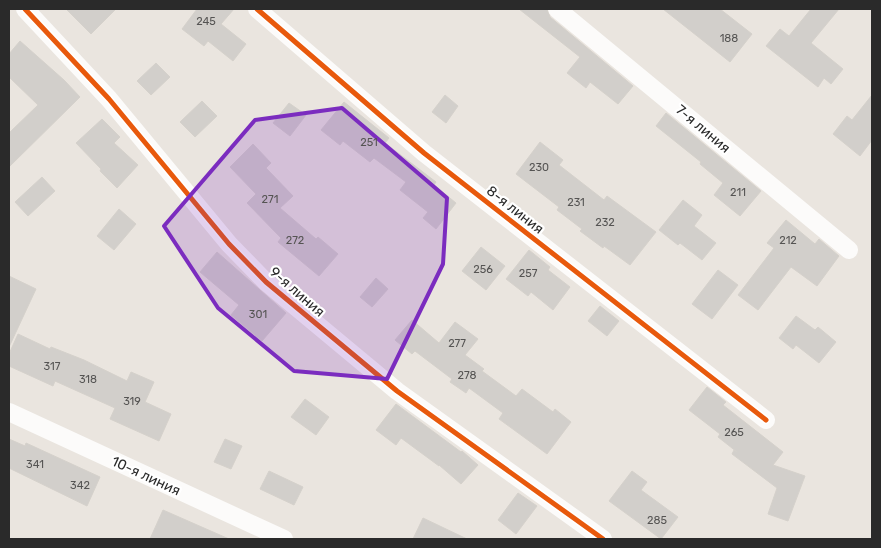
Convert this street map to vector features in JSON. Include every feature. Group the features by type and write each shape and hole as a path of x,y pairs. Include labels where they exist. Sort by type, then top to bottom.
{"street":[{"name":"9-я линия","path":"25,9 109,99 229,244 266,282 396,391 603,539"},
{"name":"8-я линия","path":"257,9 424,153 766,420"},
{"name":"7-я линия","path":"557,9 849,250"},
{"name":"10-я линия","path":"9,412 284,539"}],"highlighted area":[{"path":"342,108 447,198 443,264 387,379 294,371 218,308 164,226 255,120"}],"building":[{"path":"66,9 116,9 91,34"},
{"path":"197,9 234,9 221,24 246,44 233,61 208,41 204,46 182,29"},
{"path":"519,9 547,9 550,17 633,86 618,104 590,82 586,88 567,73 580,57"},
{"path":"663,9 720,9 752,34 730,62"},
{"path":"811,9 839,9 811,43 843,69 831,84 824,78 818,87 766,46 780,29 789,36"},
{"path":"20,41 64,80 80,97 9,167 9,133 38,105 9,77 9,54"},
{"path":"156,63 170,77 151,95 137,81"},
{"path":"445,95 458,106 446,123 432,112"},
{"path":"872,95 872,140 860,156 833,134 847,116 852,120"},
{"path":"202,101 217,116 195,137 180,122"},
{"path":"344,102 389,138 385,143 436,182 434,185 456,203 436,229 423,218 428,212 400,190 406,182 374,158 370,162 343,141 340,145 321,130"},
{"path":"289,103 306,115 290,136 273,123"},
{"path":"666,113 761,191 740,216 714,195 723,183 700,164 701,162 656,126"},
{"path":"102,119 120,137 114,143 138,165 117,188 76,143"},
{"path":"540,142 563,160 559,165 604,200 607,196 656,232 630,265 580,231 582,229 557,210 559,207 516,174"},
{"path":"253,144 271,163 266,168 293,196 280,208 316,239 318,237 338,254 319,276 278,242 281,238 247,203 256,194 230,167"},
{"path":"42,177 55,191 28,216 15,202"},
{"path":"683,200 702,215 694,226 716,243 702,260 659,230"},
{"path":"119,209 136,224 114,250 97,236"},
{"path":"786,220 815,244 819,239 839,256 817,286 791,267 758,310 738,295 774,248 767,243"},
{"path":"481,247 505,266 486,290 462,271"},
{"path":"529,250 550,267 548,270 570,287 553,310 531,292 528,296 506,279"},
{"path":"217,252 286,313 262,341 231,315 239,305 200,272"},
{"path":"718,270 738,285 712,319 692,304"},
{"path":"9,276 36,289 9,347"},
{"path":"376,278 388,289 372,307 360,297"},
{"path":"600,306 619,321 607,336 588,321"},
{"path":"796,316 815,330 818,327 836,342 819,363 796,345 793,349 779,338"},
{"path":"412,320 439,343 455,322 478,339 465,355 484,369 482,371 516,396 522,389 553,412 555,409 571,422 547,454 499,419 503,413 469,388 466,393 450,382 452,379 415,351 412,354 395,340"},
{"path":"18,334 50,349 51,347 84,360 127,381 131,372 154,382 145,402 171,414 159,441 110,419 115,408 55,381 53,386 9,366 9,354"},
{"path":"707,387 726,402 723,405 783,452 773,465 805,476 788,521 768,514 777,488 732,454 734,450 737,452 718,437 720,434 689,410"},
{"path":"305,399 329,417 316,435 291,417"},
{"path":"396,404 462,451 478,465 461,484 439,465 401,438 396,445 376,430"},
{"path":"9,439 25,446 26,443 100,477 87,506 9,468"},
{"path":"225,439 242,446 231,469 214,462"},
{"path":"269,471 303,487 294,505 260,489"},
{"path":"632,471 647,482 641,490 678,517 661,539 609,501"},
{"path":"518,493 537,506 516,534 498,520"},
{"path":"163,510 229,539 150,539"},
{"path":"423,518 467,539 413,539"}],"cycle path":[{"path":"25,9 109,99 229,244 266,282 397,391 603,539"},
{"path":"257,9 424,153 766,420"}]}
